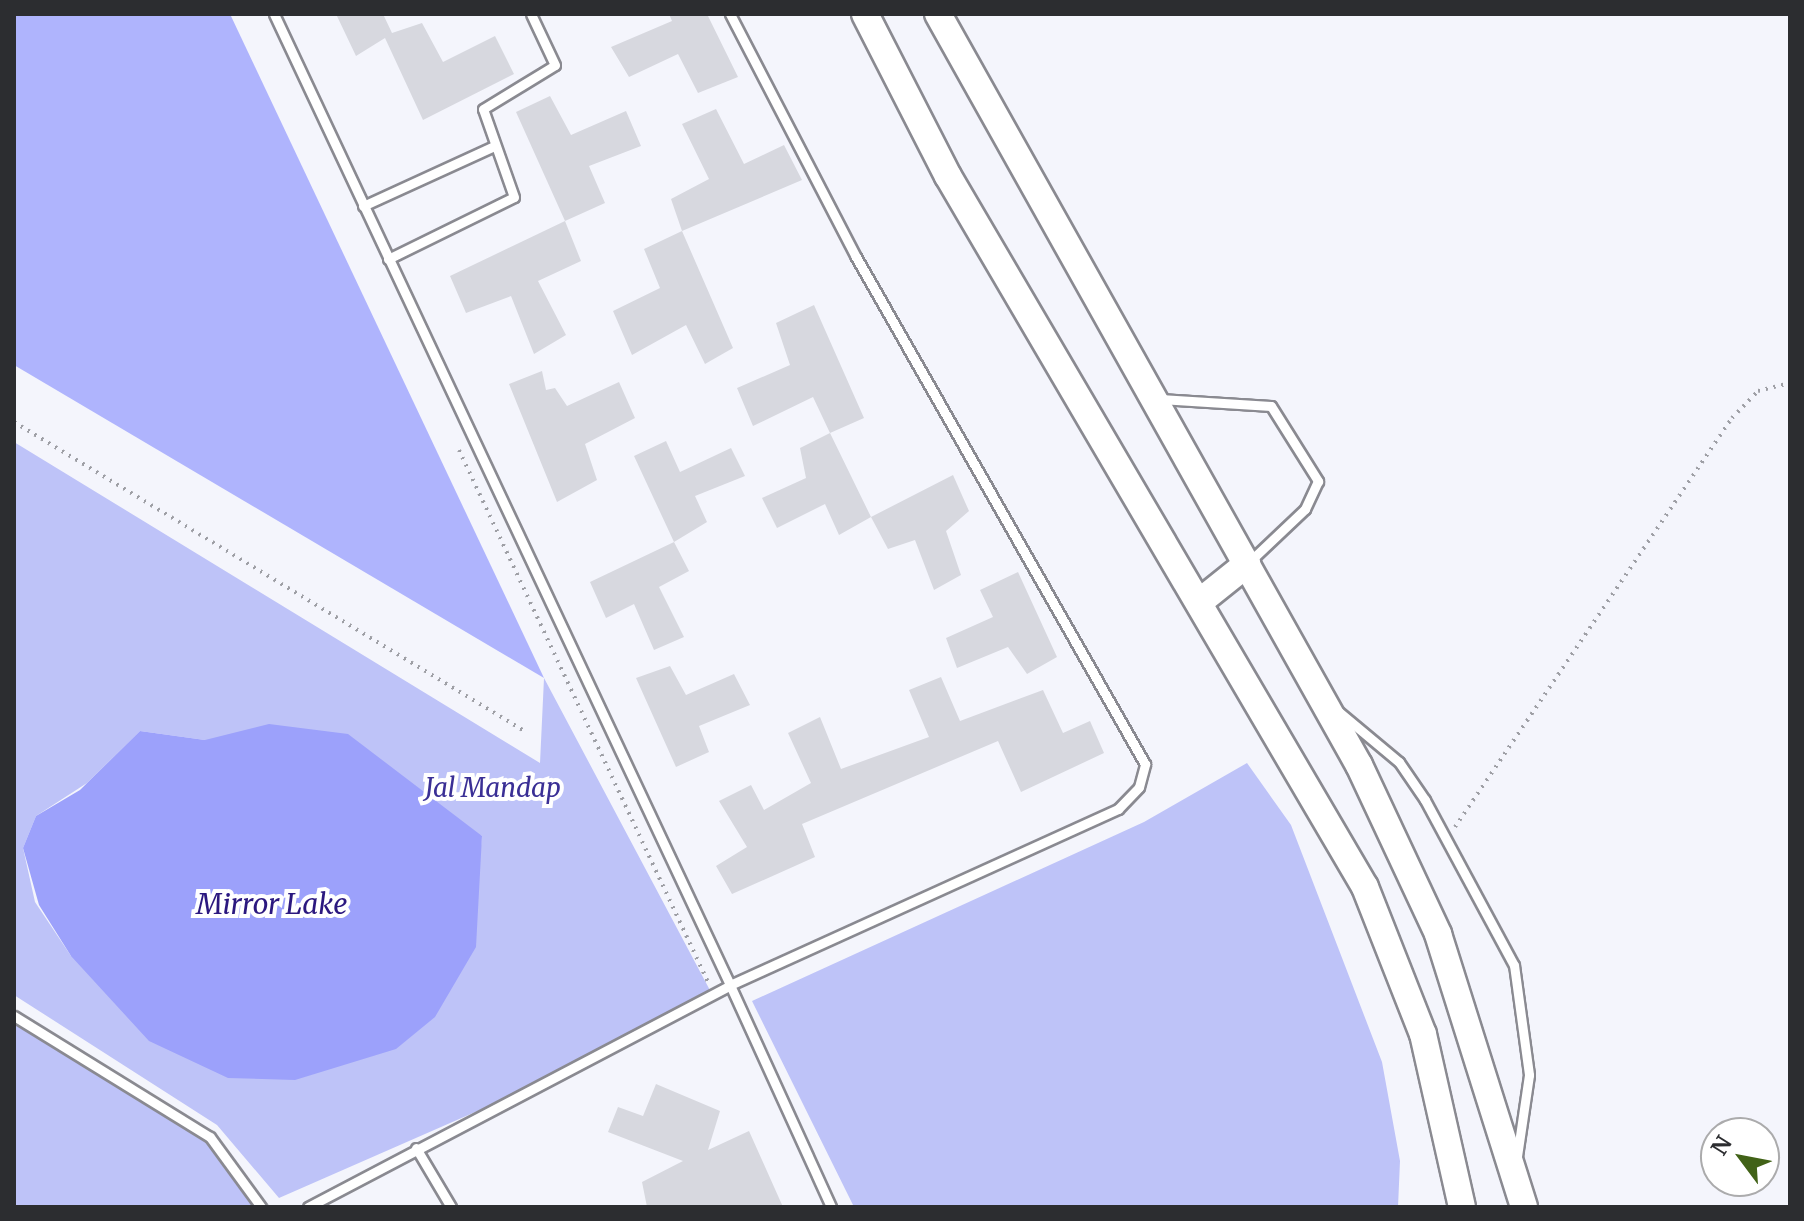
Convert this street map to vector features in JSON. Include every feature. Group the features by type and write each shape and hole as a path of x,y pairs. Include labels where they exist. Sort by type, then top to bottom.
{"street":[{"path":"865,14 948,176 1202,600 1365,887 1399,964 1462,1207"},
{"path":"938,14 1329,706 1438,934 1524,1207"},
{"path":"1202,600 1247,564"}],"lane":[{"path":"274,14 730,985 831,1207"},
{"path":"388,259 514,197 483,109 555,65 531,14"},
{"path":"308,1207 730,985 1118,809 1139,787 1145,764 856,257 730,14"},
{"path":"363,206 494,146"},
{"path":"1153,398 1254,403 1281,414 1318,481 1316,491 1247,564"},
{"path":"1329,706 1399,762 1447,838 1514,965 1525,1011 1529,1075 1514,1175"},
{"path":"14,1016 210,1137 261,1207"},
{"path":"416,1148 451,1207"}],"path":[{"path":"1447,838 1732,418 1758,391 1790,383"},
{"path":"14,422 526,732"}],"green space":[{"name":"Jal Mandap","path":"14,442 540,763 544,678 713,996 537,1085 279,1198 217,1125 14,995","holes":["140,731 205,740 482,836 470,957 71,956 35,902 23,848 36,816 87,783"]},
{"path":"1247,763 1291,825 1382,1062 1400,1161 1398,1207 854,1207 752,1001 1144,822"},
{"path":"14,1018 222,1150 261,1207 14,1207"}],"shaded area":[{"path":"14,14 230,14 544,678 14,365"}],"water":[{"name":"Mirror Lake","path":"269,724 348,734 482,836 476,947 435,1017 396,1049 295,1080 228,1078 149,1041 71,956 39,905 23,848 36,816 80,790 140,731 205,740"}],"building":[{"path":"336,14 383,14 392,33 422,23 443,62 495,36 514,74 423,120 385,38 356,56"},
{"path":"669,14 707,14 738,77 698,93 678,54 629,77 611,47 672,21"},
{"path":"550,96 571,135 626,111 641,146 589,166 605,203 565,221 516,112"},
{"path":"716,109 744,164 784,145 802,180 682,231 671,199 709,179 682,124"},
{"path":"565,221 581,261 538,281 566,335 534,354 511,296 466,313 450,276"},
{"path":"682,231 733,348 705,364 686,325 632,355 613,311 660,288 644,249"},
{"path":"814,305 864,418 830,433 813,397 753,426 737,388 790,365 776,323"},
{"path":"542,371 546,390 555,388 567,406 619,382 635,418 585,444 597,480 557,502 509,384"},
{"path":"830,433 871,517 839,535 825,504 777,528 762,498 806,478 800,448"},
{"path":"666,441 680,472 731,448 745,476 695,496 707,522 674,542 634,456"},
{"path":"953,475 969,511 946,531 961,575 934,590 915,540 888,549 871,517"},
{"path":"674,542 689,571 659,587 684,637 654,650 634,604 606,618 590,582"},
{"path":"1018,572 1057,657 1027,674 1008,647 957,668 946,638 993,617 980,590"},
{"path":"670,666 686,695 734,674 750,705 699,726 709,752 676,767 636,678"},
{"path":"941,677 960,721 1043,690 1063,733 1090,721 1104,753 1021,792 998,741 802,824 815,857 732,894 716,866 747,847 719,801 751,785 764,810 811,783 788,733 820,717 841,769 929,737 909,690"},
{"path":"656,1084 720,1111 708,1150 749,1131 783,1207 647,1207 642,1182 683,1161 608,1132 618,1107 643,1116"}]}
